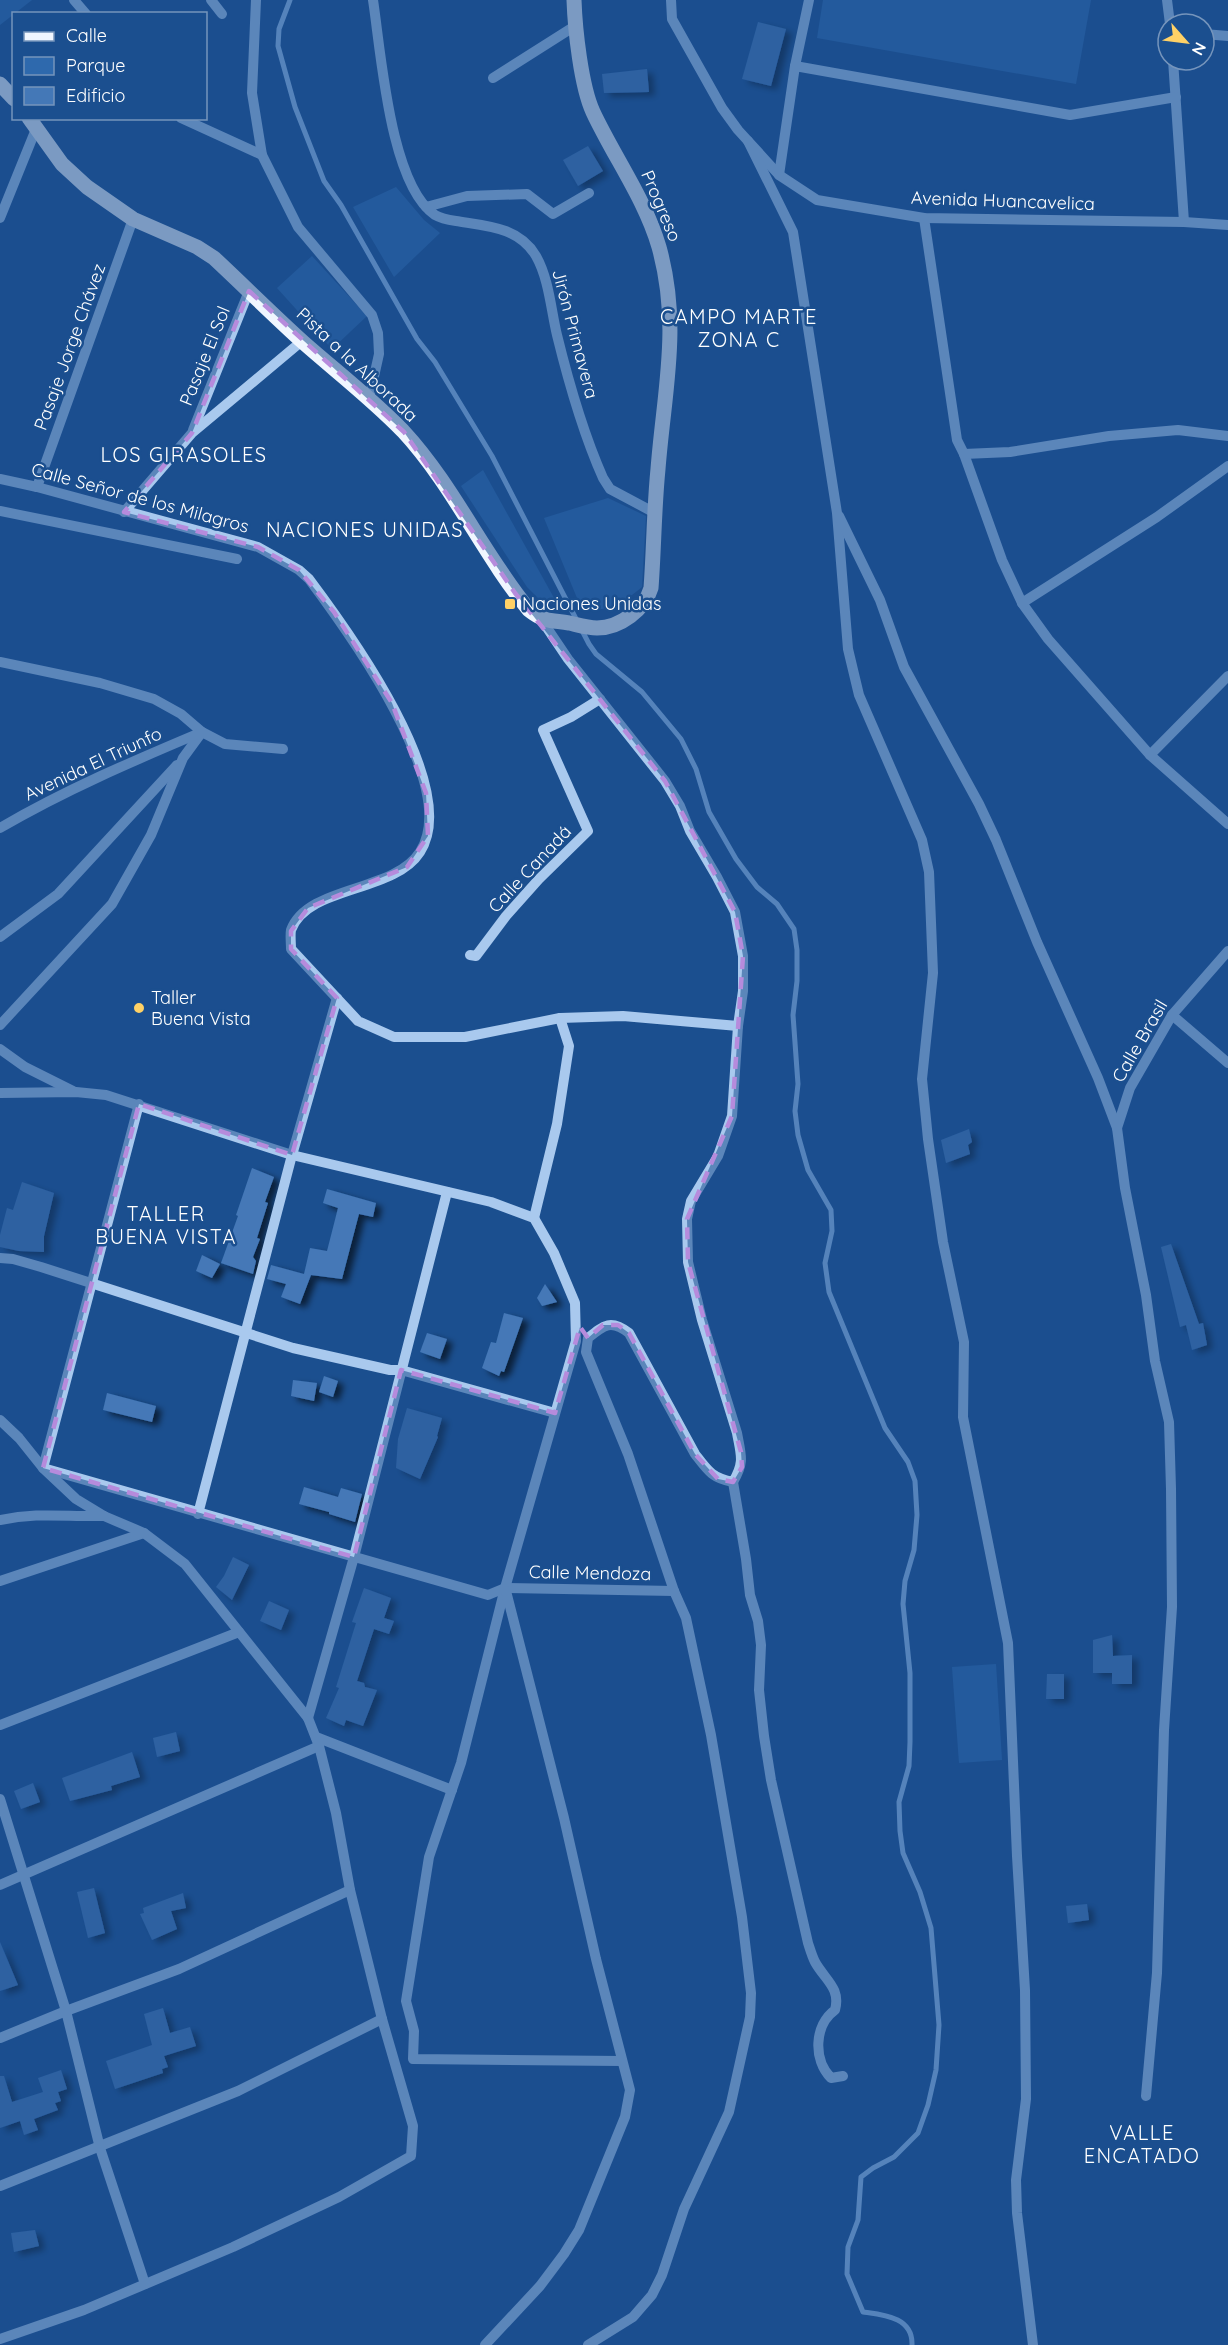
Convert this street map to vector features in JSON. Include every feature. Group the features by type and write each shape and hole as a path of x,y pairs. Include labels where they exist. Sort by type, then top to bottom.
{"main road":[{"name":"Progreso","path":"540,619 599,628 615,624 637,611 648,599 651,588 658,470 672,342 670,302 659,247 624,169 592,110 575,26 574,0"},
{"path":"0,84 12,97"},
{"name":"Pista a la Alborada","path":"33,124 62,164 79,179 133,219 205,252 404,432 430,466 515,593 540,619"}],"street":[{"path":"74,0 84,12"},
{"path":"211,0 222,14"},
{"path":"256,0 252,93 262,155 298,227 372,315 378,333 380,354 369,399"},
{"path":"373,0 396,142 410,184 422,204 426,207 467,196 527,194 554,214 589,193"},
{"name":"Avenida Huancavelica","path":"671,0 672,19 722,108 779,175 817,200 924,218 1184,222 1228,225"},
{"path":"779,175 795,66 808,0"},
{"path":"493,78 575,26"},
{"path":"795,66 1070,115 1176,97"},
{"path":"1174,72 1184,222"},
{"path":"186,120 262,155"},
{"path":"0,218 33,124"},
{"path":"748,141 793,232 837,513 848,649 859,695 922,840 929,872 933,973 922,1080 928,1139 943,1242 964,1342 963,1418 1008,1643 1026,2044 1026,2099 1017,2191 1033,2345"},
{"name":"Jirón Primavera","path":"426,207 436,216 490,226 510,232 528,243 542,272 569,384 603,478 610,489 655,513"},
{"path":"924,218 957,440 1002,560 1022,603 1048,639 1150,755 1228,824"},
{"name":"Pasaje Jorge Chávez","path":"37,487 133,219"},
{"name":"Pasaje El Sol","path":"192,433 249,291"},
{"name":"Pasaje El Sol","path":"124,512 192,433 302,342"},
{"path":"964,454 1010,452 1109,435 1178,430 1228,436"},
{"path":"1022,603 1157,517 1228,466"},
{"name":"Calle Señor de los Milagros","path":"0,479 258,547 299,570 309,579 371,668 392,703 415,754 430,813 428,836 421,852 407,867 308,908 291,931 291,949 358,1021 394,1037 465,1037 560,1018 623,1016 738,1026"},
{"path":"0,511 237,559"},
{"path":"837,513 880,600 904,667 992,831 1037,942 1098,1077 1117,1128 1155,1361 1169,1422 1172,1489 1172,1607 1164,1730 1157,1973 1146,2096"},
{"path":"540,619 665,781 735,912 743,956 743,991 738,1026 732,1116 718,1156 691,1202 687,1219 688,1262 702,1320 741,1452 742,1467 733,1482 747,1559 750,1595 758,1621 761,1645 759,1690 771,1780 808,1943 814,1961 832,1986 838,1999 835,2010 826,2017 819,2033 819,2058 823,2070 831,2078 843,2076"},
{"path":"0,662 89,680 154,699 181,714 202,732 225,744 283,749"},
{"path":"1150,755 1228,676"},
{"name":"Calle Canadá","path":"470,955 476,956 519,901 588,831 543,730 571,717 600,699"},
{"path":"0,937 58,894 183,758 202,732"},
{"name":"Avenida El Triunfo","path":"0,828 121,766 202,732"},
{"path":"0,1024 112,904 151,835 183,758"},
{"name":"Calle Brasil","path":"1117,1128 1130,1088 1172,1015 1228,951"},
{"path":"198,1514 292,1155 337,998"},
{"path":"1172,1015 1228,1063"},
{"path":"534,1218 557,1124 569,1046 560,1018"},
{"path":"0,1050 26,1067 76,1092"},
{"path":"0,1093 76,1092 106,1095 292,1155 491,1202 534,1218 566,1277 575,1303 576,1341 505,1588 461,1763 429,1857 406,2001 414,2031 413,2059 621,2061"},
{"path":"43,1468 139,1104"},
{"path":"308,1719 354,1557 447,1192"},
{"path":"0,1258 13,1259 41,1267 292,1348 390,1370 401,1370 555,1413"},
{"path":"576,1323 588,1338"},
{"path":"588,2345 633,2317 652,2295 662,2275 684,2209 729,2112 750,2017 751,1993 742,1917 711,1735 686,1618 674,1591 628,1454 586,1352 588,1338 603,1325 618,1325 629,1333 695,1454 708,1472 718,1479 733,1482"},
{"path":"0,1420 19,1438 43,1468 76,1499 104,1516 144,1533 185,1564 308,1719 317,1742 336,1813 350,1890 382,2019 413,2126 411,2156 339,2197 233,2247 84,2310 0,2339"},
{"name":"Calle Mendoza","path":"43,1468 488,1595 505,1588 674,1591"},
{"path":"0,1520 25,1514 50,1513 104,1516"},
{"path":"0,1581 144,1533"},
{"path":"485,2345 540,2286 579,2230 625,2117 630,2090 505,1588"},
{"path":"0,1725 239,1632"},
{"path":"0,1885 317,1742 452,1790"},
{"path":"0,1799 66,2010 100,2148 145,2284"},
{"path":"0,2038 66,2010 179,1969 350,1890"},
{"path":"0,2186 238,2091 382,2019"}],"highlighted area":[{"path":"249,291 404,432 515,593 665,781 735,912 743,956 732,1116 687,1219 688,1262 741,1452 742,1467 733,1482 718,1479 695,1454 629,1333 618,1325 603,1325 588,1338 580,1327 555,1413 401,1370 354,1557 43,1468 139,1104 292,1155 337,998 291,949 291,931 308,908 407,867 428,836 426,793 392,703 334,612 299,570 258,547 124,512 192,433"}],"green space":[{"path":"0,0 32,0 17,12 12,12 12,16 0,25"},
{"path":"823,0 1091,0 1076,84 817,38"},
{"path":"396,187 424,220 440,233 394,277 353,207"},
{"path":"312,256 367,316 332,349 277,288"},
{"path":"483,470 559,607 538,598 527,587 461,486"},
{"path":"608,498 646,516 642,587 615,606 582,610 544,518"},
{"path":"996,1664 1002,1760 959,1763 952,1667"}],"building":[{"path":"758,22 786,29 771,86 742,79"},
{"path":"647,69 649,92 604,93 602,74"},
{"path":"588,146 603,171 578,186 563,160"},
{"path":"969,1129 972,1142 968,1145 970,1154 946,1163 941,1140"},
{"path":"252,1168 274,1177 265,1202 268,1203 257,1238 260,1239 253,1257 256,1261 253,1274 221,1263"},
{"path":"22,1182 54,1193 44,1236 44,1252 19,1251 0,1247 0,1235 7,1208 13,1210"},
{"path":"327,1189 376,1203 373,1217 359,1214 342,1279 311,1275 300,1304 281,1297 286,1284 267,1279 271,1265 304,1274 310,1248 327,1251 338,1208 323,1203"},
{"path":"1171,1244 1199,1324 1203,1323 1207,1345 1192,1350 1186,1325 1180,1327 1161,1247"},
{"path":"202,1255 220,1264 212,1278 196,1271"},
{"path":"545,1284 557,1302 542,1306 537,1298"},
{"path":"504,1313 523,1318 504,1372 501,1371 499,1376 482,1368 491,1342 496,1343"},
{"path":"427,1333 447,1339 440,1359 420,1352"},
{"path":"324,1376 338,1381 333,1397 319,1392"},
{"path":"293,1380 317,1383 314,1401 291,1396"},
{"path":"107,1393 156,1406 152,1422 103,1410"},
{"path":"407,1408 442,1418 438,1437 420,1479 396,1468 398,1439"},
{"path":"304,1487 338,1497 341,1488 362,1494 355,1522 299,1504"},
{"path":"233,1557 249,1565 232,1600 216,1587"},
{"path":"364,1588 391,1598 384,1618 394,1621 389,1634 374,1629 357,1681 364,1683 365,1687 377,1690 363,1726 346,1720 344,1726 326,1718 339,1688 336,1687 356,1623 352,1622"},
{"path":"269,1601 289,1610 281,1630 260,1621"},
{"path":"1112,1635 1113,1656 1132,1655 1132,1684 1112,1684 1112,1673 1093,1673 1093,1640"},
{"path":"1047,1674 1064,1674 1064,1699 1046,1699"},
{"path":"176,1732 180,1751 157,1757 153,1738"},
{"path":"132,1752 140,1777 111,1786 112,1790 70,1801 62,1778"},
{"path":"33,1783 40,1802 21,1809 14,1791"},
{"path":"94,1888 105,1933 88,1938 77,1892"},
{"path":"183,1893 186,1908 171,1911 177,1929 152,1940 140,1914 144,1913 143,1908"},
{"path":"1087,1904 1089,1920 1068,1923 1066,1906"},
{"path":"0,1942 18,1985 0,1991"},
{"path":"163,2008 170,2033 190,2027 196,2046 164,2056 168,2067 162,2069 163,2073 115,2089 106,2061 152,2045 144,2014"},
{"path":"61,2070 67,2089 58,2092 61,2101 55,2103 58,2110 34,2119 38,2130 24,2135 20,2121 0,2128 0,2076 4,2076 12,2102 43,2092 38,2078"},
{"path":"35,2230 39,2246 14,2252 11,2233"}],"waterway":[{"path":"290,0 279,29 278,46 295,107 324,181 341,205 417,339 435,362 492,456 589,644 596,654 642,692 681,739 696,769 709,812 736,859 757,887 777,904 794,929 797,981 793,1015 798,1084 795,1111 798,1135 808,1170 831,1210 832,1231 825,1263 829,1292 885,1428 908,1462 915,1481 917,1515 914,1550 905,1581 903,1604 910,1673 910,1742 909,1766 899,1802 900,1831 903,1853 920,1892 931,1928 939,2025 936,2070 928,2105 918,2133 894,2157 861,2177 858,2220 848,2247 847,2274 863,2312 888,2316 902,2323 908,2328 912,2345"}],"place":[{"name":"Naciones Unidas","path":"510,604"},
{"name":"Taller Buena Vista","path":"139,1008"}],"district":[{"name":"CAMPO MARTE ZONA C","path":"739,328"},
{"name":"LOS GIRASOLES","path":"184,455"},
{"name":"NACIONES UNIDAS","path":"365,530"},
{"name":"TALLER BUENA VISTA","path":"166,1226"},
{"name":"VALLE ENCATADO","path":"1142,2144"}]}
